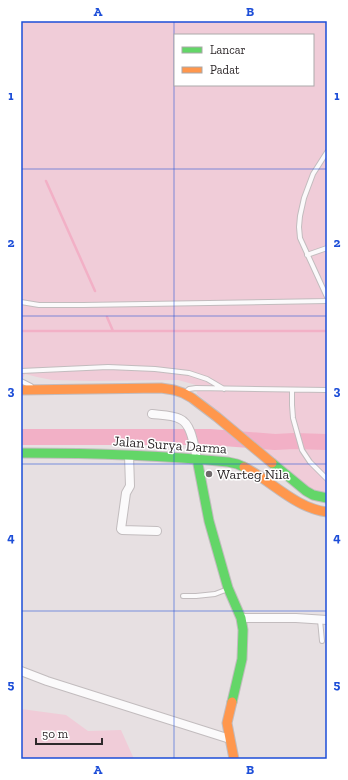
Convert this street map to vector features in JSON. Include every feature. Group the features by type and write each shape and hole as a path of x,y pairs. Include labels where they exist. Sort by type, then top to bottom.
{"main road":[{"path":"21,390 160,388 183,393 217,417 306,491 313,496 327,498"},
{"name":"Jalan Surya Darma","path":"21,453 129,455 226,462 251,470 293,499 309,508 324,513 327,512"},
{"path":"197,459 209,521 228,588 241,618 243,630 242,659 227,723 234,759"}],"street":[{"path":"152,414 179,418 185,422 190,432 197,459"},
{"path":"129,455 130,486 126,493 121,529 157,531"},
{"path":"241,618 296,618 323,620"},
{"path":"21,671 47,681 230,739"}],"lane":[{"path":"327,152 313,174 304,198 299,227 300,238 327,297"},
{"path":"307,255 327,248"},
{"path":"21,302 39,305 68,305 327,301"},
{"path":"21,371 108,367 155,369 189,373 207,379 224,389"},
{"path":"21,381 38,390"},
{"path":"183,393 196,388 327,390"},
{"path":"292,390 293,418 302,450 310,462 327,479"},
{"path":"183,596 215,594 228,588"},
{"path":"322,641 323,620"}],"shaded area":[{"path":"21,21 327,21 327,493 317,495 197,394 196,385 178,380 52,380 25,374 21,382"},
{"path":"21,709 66,715 88,731 121,730 134,759 21,759"}],"waterway":[{"path":"46,181 95,291"},
{"path":"107,317 113,331"},
{"path":"21,331 327,331"},
{"path":"21,437 210,437 275,442 327,442"}],"traffic: fast":[{"path":"21,453 150,456 228,462 244,467"},
{"path":"197,459 209,521 228,588 241,618 243,630 242,659 232,702"},
{"path":"272,463 306,491 313,495 327,498"}],"traffic: slow":[{"path":"21,390 161,388 174,390 192,398 272,463"},
{"path":"244,467 294,500 304,505 327,512"},
{"path":"232,702 227,723 234,759"}],"place":[{"name":"Warteg Nila","path":"209,474"}]}
